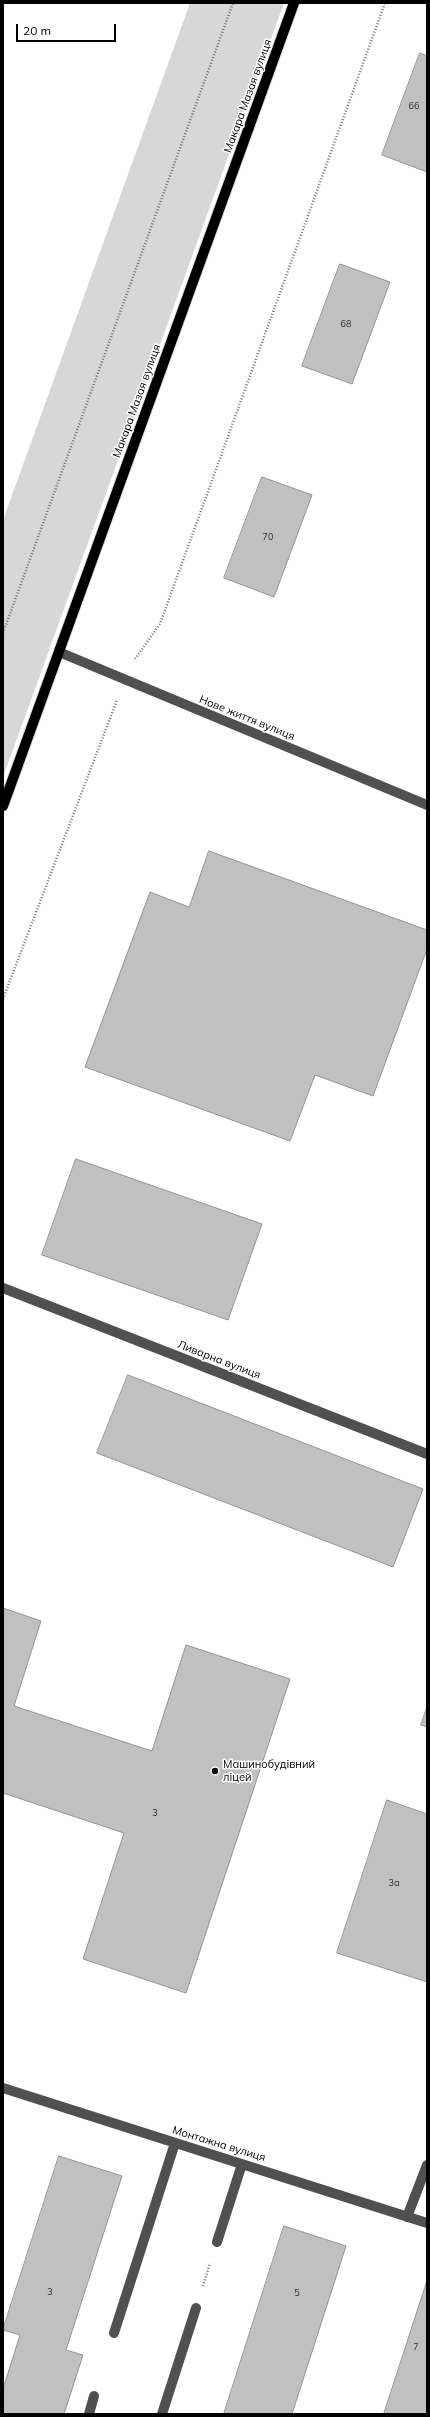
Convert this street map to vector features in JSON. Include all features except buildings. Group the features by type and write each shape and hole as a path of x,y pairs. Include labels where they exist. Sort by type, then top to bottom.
{"main road":[{"name":"Макара Мазая вулиця","path":"3,806 294,3"}],"street":[{"name":"Нове життя вулиця","path":"59,652 427,805"},
{"name":"Ливарна вулиця","path":"3,1288 427,1454"},
{"name":"Монтажна вулиця","path":"3,2088 427,2223"},
{"path":"114,2333 175,2143"},
{"path":"217,2242 242,2164"},
{"path":"407,2217 427,2164"},
{"path":"162,2414 196,2308"},
{"path":"89,2414 94,2396"}],"path":[{"path":"3,633 234,3"},
{"path":"3,999 130,665 160,624 385,3"},
{"path":"196,2308 217,2242"}],"shaded area":[{"path":"190,3 284,3 3,777 3,520"}],"place":[{"name":"Машинобудівний ліцей","path":"215,1771"}]}
